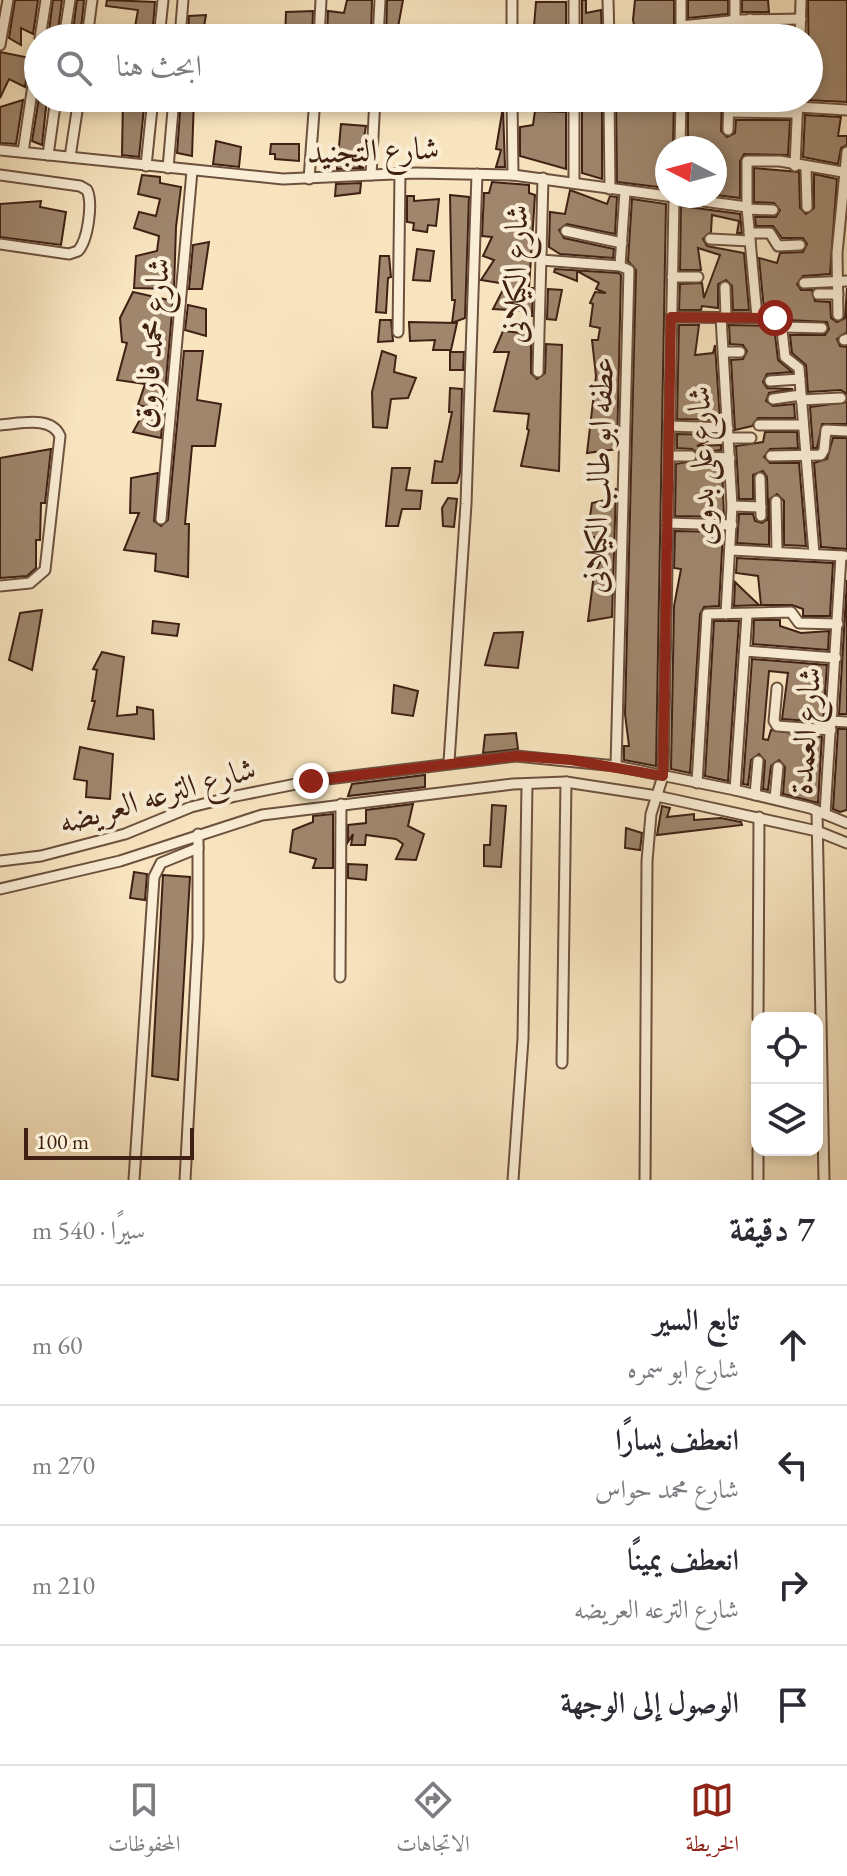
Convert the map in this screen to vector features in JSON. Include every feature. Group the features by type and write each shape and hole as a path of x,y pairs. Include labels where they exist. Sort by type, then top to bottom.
{"street":[{"path":"0,45 8,0"},
{"path":"42,24 46,0"},
{"path":"66,24 70,0"},
{"path":"89,24 92,0"},
{"path":"160,24 163,0"},
{"path":"181,24 183,0"},
{"path":"320,24 321,0"},
{"path":"379,24 380,0"},
{"path":"512,0 512,24"},
{"path":"574,0 574,24"},
{"path":"608,0 609,24"},
{"path":"681,0 681,24"},
{"path":"733,24 735,0"},
{"path":"801,0 801,24"},
{"path":"698,24 750,19 801,19"},
{"path":"750,19 750,24"},
{"path":"823,108 847,110"},
{"path":"23,152 29,112"},
{"path":"48,155 54,112"},
{"path":"70,157 77,112"},
{"path":"146,166 152,112"},
{"path":"168,168 173,112"},
{"path":"309,179 314,112"},
{"path":"371,175 374,112"},
{"path":"512,112 513,175"},
{"path":"574,112 574,182"},
{"path":"609,112 610,189"},
{"path":"680,136 681,112"},
{"path":"728,130 729,112"},
{"path":"798,112 807,207"},
{"name":"شارع التجنيد","path":"0,150 192,171 309,179 400,173 513,175 655,196"},
{"path":"838,315 838,294 842,281 843,172 847,152"},
{"path":"757,317 747,208 747,164 752,159 843,172"},
{"name":"شارع محمد فاروق","path":"161,519 192,171"},
{"path":"398,332 400,173"},
{"path":"449,762 466,504 477,174"},
{"path":"0,175 80,186 87,190 90,198 84,243 78,251 69,254 0,244"},
{"name":"شارع الكيلانى","path":"538,372 543,178"},
{"name":"عطفه ابو طالب الكيلانى","path":"616,766 629,270 620,266 625,192"},
{"name":"شارع التجنيد","path":"727,205 773,210"},
{"path":"645,1180 647,861 651,815 663,776 672,277 677,208"},
{"path":"566,231 622,243"},
{"path":"710,239 770,233 778,246 800,245"},
{"path":"541,260 620,266"},
{"path":"672,277 698,277"},
{"path":"804,283 842,281"},
{"name":"شارع على بدوى","path":"725,287 724,352 732,506 726,614"},
{"path":"818,294 838,294"},
{"path":"671,317 775,318 783,327 785,354 798,366 800,379 814,554"},
{"path":"783,327 822,328"},
{"path":"724,352 740,352"},
{"path":"770,381 800,379"},
{"path":"773,399 841,398"},
{"path":"0,425 47,423 55,427 60,441 45,570 30,583 0,586"},
{"path":"759,425 803,425"},
{"path":"669,426 751,438"},
{"path":"771,456 823,453 826,430 847,431"},
{"path":"669,456 691,456"},
{"path":"704,457 730,458"},
{"path":"732,506 761,511 760,478"},
{"path":"776,501 777,552"},
{"path":"667,523 732,525"},
{"path":"731,550 844,555"},
{"name":"شارع العمدة","path":"824,1180 817,831 831,726 838,624 843,608 844,555"},
{"path":"697,783 706,616 709,613 747,615 791,612 799,623 838,624"},
{"path":"735,790 747,615"},
{"path":"745,651 836,658"},
{"path":"834,685 847,685"},
{"path":"777,688 774,721 777,726 831,726 847,722"},
{"name":"شارع الترعه العريضه","path":"0,861 41,856 125,834 191,807 236,796 449,762 527,756 616,766 735,790 821,812 847,823"},
{"path":"755,795 758,761"},
{"path":"775,799 778,767"},
{"path":"562,1063 566,782"},
{"name":"شارع الترعه العريضه","path":"0,889 120,861 262,815 341,804 566,782 657,796 759,817 817,831 847,843"},
{"path":"513,1180 523,1039 527,785"},
{"path":"340,977 341,804"},
{"path":"758,1012 759,817"},
{"path":"185,1180 198,938 198,834"},
{"path":"134,1180 154,877 161,863 198,848"},
{"path":"758,1156 758,1180"}],"building":[{"path":"15,0 38,0 34,24 24,24 24,30 21,28 21,45 9,38"},
{"path":"53,0 62,0 59,24 50,24"},
{"path":"77,0 84,0 81,24 74,24"},
{"path":"107,0 155,2 153,24 136,24 138,10 106,6"},
{"path":"347,0 372,0 371,24 328,24 328,11 344,13"},
{"path":"387,0 403,0 399,24 386,24"},
{"path":"582,0 586,0 586,13 601,10 602,24 582,24"},
{"path":"635,0 674,0 674,24 634,24"},
{"path":"688,0 728,0 728,14 688,18"},
{"path":"742,0 768,0 769,12 742,12"},
{"path":"808,0 847,0 847,102 823,101 823,24 808,24"},
{"path":"536,2 566,2 566,24 534,24"},
{"path":"313,11 313,24 286,24 286,12"},
{"path":"206,15 204,24 189,24 189,16"},
{"path":"0,52 24,57 24,86 9,79 0,98"},
{"path":"23,100 16,144 0,143 0,107"},
{"path":"37,112 46,112 42,145 32,141"},
{"path":"123,112 144,112 139,157 122,155"},
{"path":"180,112 194,112 192,156 177,153"},
{"path":"503,112 505,167 496,167 501,150 496,149"},
{"path":"535,112 566,112 566,169 520,156 520,127 533,125"},
{"path":"582,112 602,112 602,179 582,173"},
{"path":"616,112 674,112 673,136 655,136 655,187 617,182"},
{"path":"688,112 722,112 721,131 726,136 688,136"},
{"path":"805,115 841,117 838,136 847,136 847,145 841,148 838,164 803,157"},
{"path":"736,120 790,120 788,155 744,154 740,161 740,198 727,196 727,137 735,133"},
{"path":"341,124 366,126 359,166 364,168 337,169"},
{"path":"216,141 241,147 239,167 213,164"},
{"path":"271,144 299,144 299,161 275,159 275,154 270,154"},
{"path":"754,168 799,172 800,208 806,214 814,208 814,174 837,179 830,274 803,276 797,284 801,290 812,290 815,301 830,302 831,318 837,322 845,318 847,288 847,332 837,339 840,346 847,347 847,394 841,390 808,392 806,365 792,353 790,335 825,335 829,329 827,322 788,320 778,311 764,310 759,258 777,263 780,253 803,252 807,244 803,238 782,238 773,226 756,226 755,217 776,217 780,210 774,203 754,202"},
{"path":"142,175 160,177 160,183 181,187 174,289 134,288 136,256 157,251 159,236 134,228 139,212 156,216 160,199 138,194"},
{"path":"492,182 529,185 529,193 535,195 529,288 533,288 532,316 527,316 528,311 493,309 506,284 481,280 494,260 483,256 492,237 482,236 484,193 489,193"},
{"path":"361,183 360,193 335,196 336,184"},
{"path":"570,190 607,204 610,196 617,197 615,234 567,224 559,230 564,238 614,249 613,258 560,254 549,247 550,212 565,214"},
{"path":"450,195 469,197 465,318 452,323 455,300 452,300"},
{"path":"407,196 414,196 414,201 439,199 436,226 428,225 427,232 413,230 414,223 407,222"},
{"path":"632,199 655,202 655,208 666,208 656,766 624,760 624,746 629,746 625,714 636,270 628,261"},
{"path":"41,201 40,207 66,212 61,245 0,237 0,204"},
{"path":"681,208 740,214 742,233 737,233 739,221 712,215 711,232 703,239 707,246 744,253 749,310 733,310 732,286 726,280 718,284 718,308 702,306 701,310 679,310 680,284 702,283 704,298 720,255 698,248 701,270 680,270"},
{"path":"209,242 202,289 189,289 193,245"},
{"path":"417,249 434,251 430,281 413,280"},
{"path":"380,256 389,256 391,277 388,278 386,313 376,312"},
{"path":"555,269 618,273 621,275 617,449 587,453 596,376 592,340 598,340 600,328 590,326 593,304 590,303 595,292 606,293 596,289 599,283 577,271 577,281 554,272"},
{"path":"548,289 562,290 556,320 547,319"},
{"path":"133,292 173,301 161,438 133,432 147,407 138,405 145,384 117,380 127,343 122,342 120,318"},
{"path":"188,305 206,309 206,336 185,330"},
{"path":"380,320 391,320 393,341 378,342"},
{"path":"409,322 457,323 451,350 433,350 435,340 410,341"},
{"path":"679,325 699,325 695,355 713,353 715,345 720,420 677,419"},
{"path":"729,325 774,326 778,360 792,372 767,374 763,382 767,388 793,389 769,393 766,401 773,406 794,404 795,418 758,418 752,426 735,430 731,360 743,359 747,351 743,345 730,344"},
{"path":"503,331 531,334 531,373 537,379 545,373 546,344 562,345 559,471 521,466 529,430 529,414 494,411 509,352 494,352"},
{"path":"184,351 203,351 197,400 221,404 215,446 192,446 185,524 189,524 188,577 155,571 156,554 124,550 139,513 130,513 131,478 158,473 154,521 161,526 168,520"},
{"path":"382,351 396,356 394,372 416,378 408,398 391,399 387,428 373,427 372,392"},
{"path":"450,352 464,352 463,370 450,370"},
{"path":"450,388 462,389 460,473 457,483 432,483 435,461 442,462 452,412 449,412"},
{"path":"847,402 847,424 822,424 817,448 813,448 810,407"},
{"path":"765,432 797,432 798,448 770,449 764,457 770,463 799,463 806,546 784,545 784,501 777,494 769,500 769,545 737,543 739,514 753,514 755,521 762,523 768,519 768,506 767,477 763,471 753,475 753,499 739,499 736,446 763,442"},
{"path":"677,434 720,435 697,446 721,445 721,450 698,453 692,449 677,448"},
{"path":"833,438 847,438 847,549 821,547 814,463 827,459"},
{"path":"51,449 45,503 41,503 40,540 36,540 36,568 27,576 0,578 0,458"},
{"path":"697,460 703,464 722,465 724,517 675,516 676,464"},
{"path":"392,468 410,468 406,490 422,491 420,509 402,509 398,526 386,526"},
{"path":"616,488 612,617 588,621 594,574 601,561 592,560 594,537 587,537 592,503 614,498"},
{"path":"448,498 457,499 454,527 443,526 442,508"},
{"path":"675,531 723,532 719,606 704,607 700,614 690,773 671,769 674,606 681,569 674,568"},
{"path":"737,558 833,563 830,616 803,616 803,609 792,605 761,605 758,576 736,573"},
{"path":"847,580 847,714 839,714"},
{"path":"735,582 759,605 734,606"},
{"path":"42,610 32,670 9,660 20,613"},
{"path":"754,620 780,620 780,626 801,633 829,631 828,650 753,644"},
{"path":"153,621 179,624 177,636 152,633"},
{"path":"714,621 739,621 728,781 705,776"},
{"path":"523,632 518,668 485,665 494,633"},
{"path":"102,652 124,657 117,716 137,714 137,707 153,710 154,739 88,729 95,701 92,701 97,670 93,669"},
{"path":"752,659 827,665 823,722 782,719 788,673 769,671 763,739 768,740 771,730 822,737 818,803 783,794 785,767 779,760 771,766 768,790 763,789 765,761 759,754 751,760 748,785 743,784"},
{"path":"394,685 418,691 413,716 392,713"},
{"path":"838,729 847,729 847,810 840,812 833,809"},
{"path":"516,733 518,749 483,753 485,735"},
{"path":"80,747 113,754 110,799 86,797 87,781 74,779"},
{"path":"425,775 425,787 348,796 352,784"},
{"path":"413,804 408,826 424,834 416,860 396,859 403,844 396,839 366,835 365,845 351,845 353,834 348,842 348,825 366,823 366,810"},
{"path":"492,805 506,806 501,867 484,866 484,845 490,845"},
{"path":"662,806 670,808 667,817 694,814 694,820 721,818 741,822 742,825 657,835"},
{"path":"333,814 333,868 313,868 316,859 290,852 293,830 313,822 313,816"},
{"path":"626,828 642,833 640,850 625,848"},
{"path":"348,864 367,865 366,880 348,878"},
{"path":"134,872 147,874 145,900 130,898"},
{"path":"163,875 190,877 178,1080 152,1076"}],"route":[{"path":"311,781 516,756 616,766 663,776 671,317 775,318"}]}
